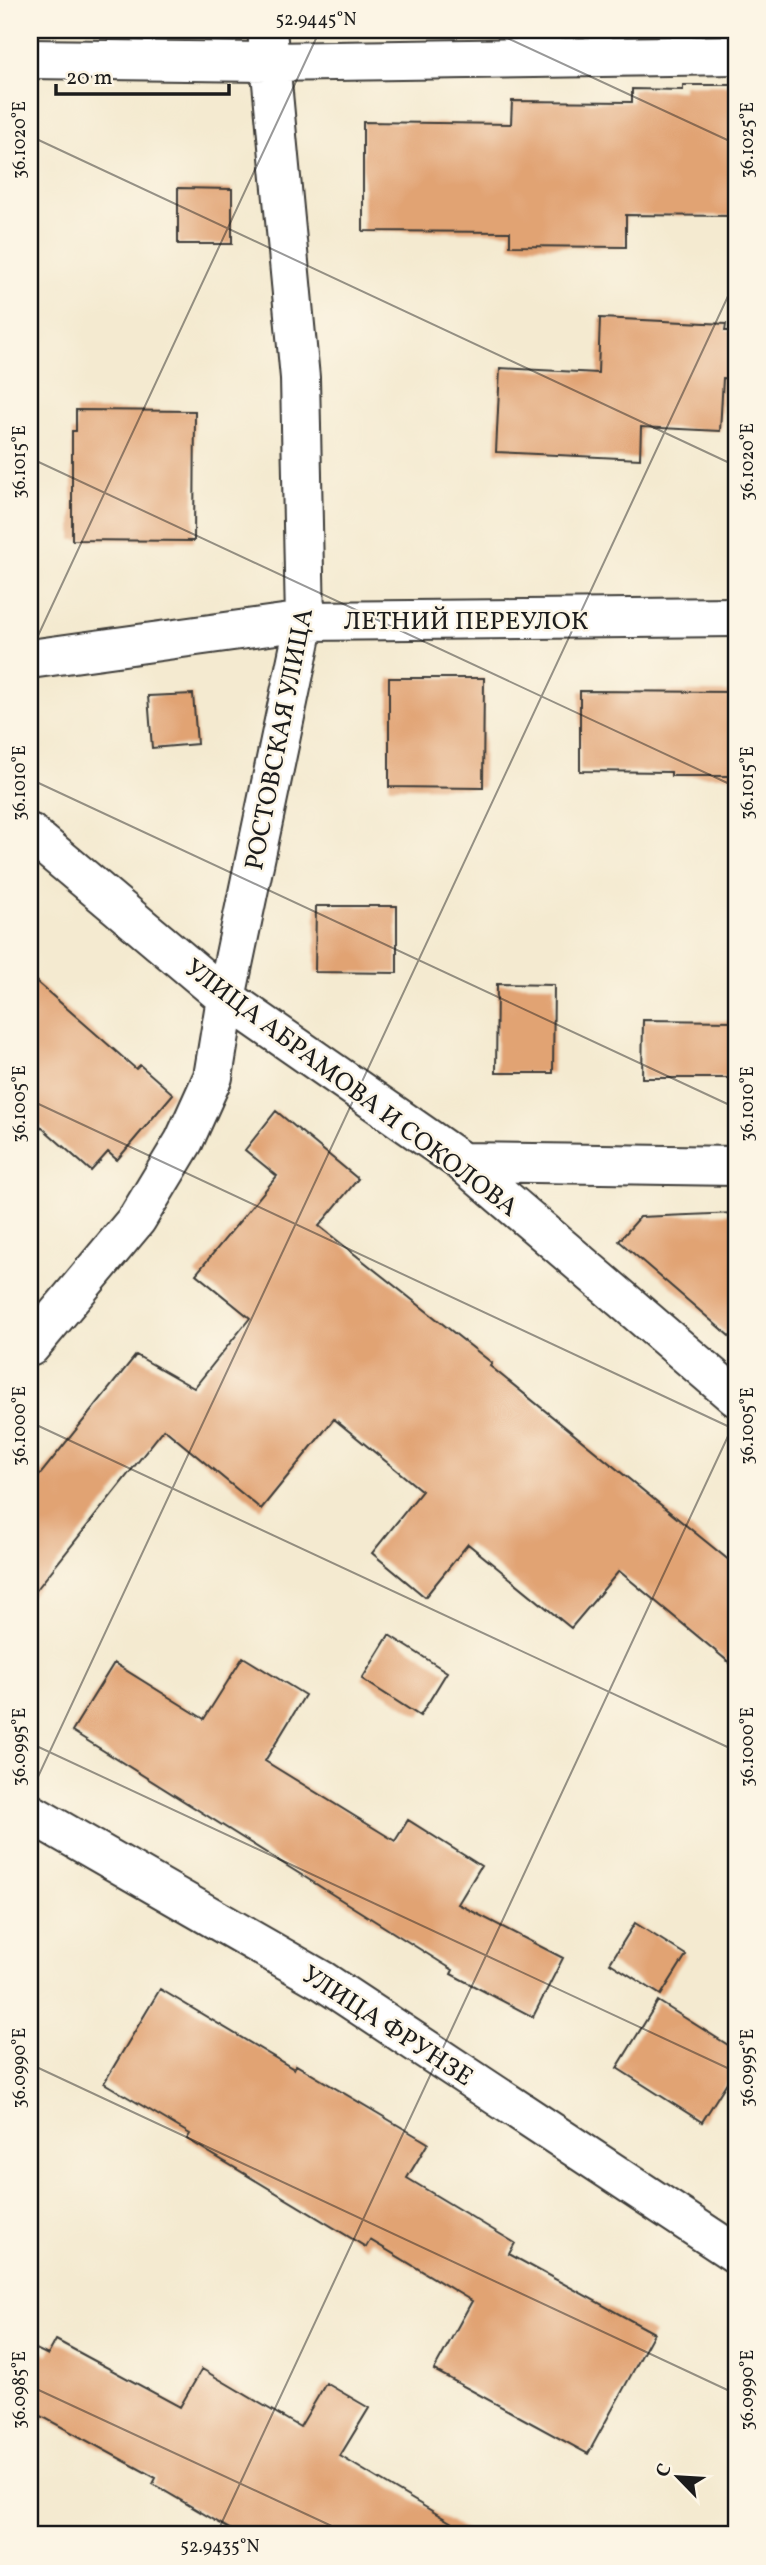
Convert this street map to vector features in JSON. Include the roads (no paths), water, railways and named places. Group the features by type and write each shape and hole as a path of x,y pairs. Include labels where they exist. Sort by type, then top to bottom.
{"street":[{"path":"30,59 267,46 736,55"},
{"name":"РОСТОВСКАЯ УЛИЦА","path":"30,1347 137,1219 184,1141 213,1077 226,998 305,621 300,378 267,46"},
{"name":"ЛЕТНИЙ ПЕРЕУЛОК","path":"30,659 305,621 736,617"},
{"name":"УЛИЦА АБРАМОВА И СОКОЛОВА","path":"30,833 226,998 461,1162 736,1396"},
{"path":"461,1162 736,1166"},
{"name":"УЛИЦА ФРУНЗЕ","path":"30,1813 323,1981 736,2255"}]}
